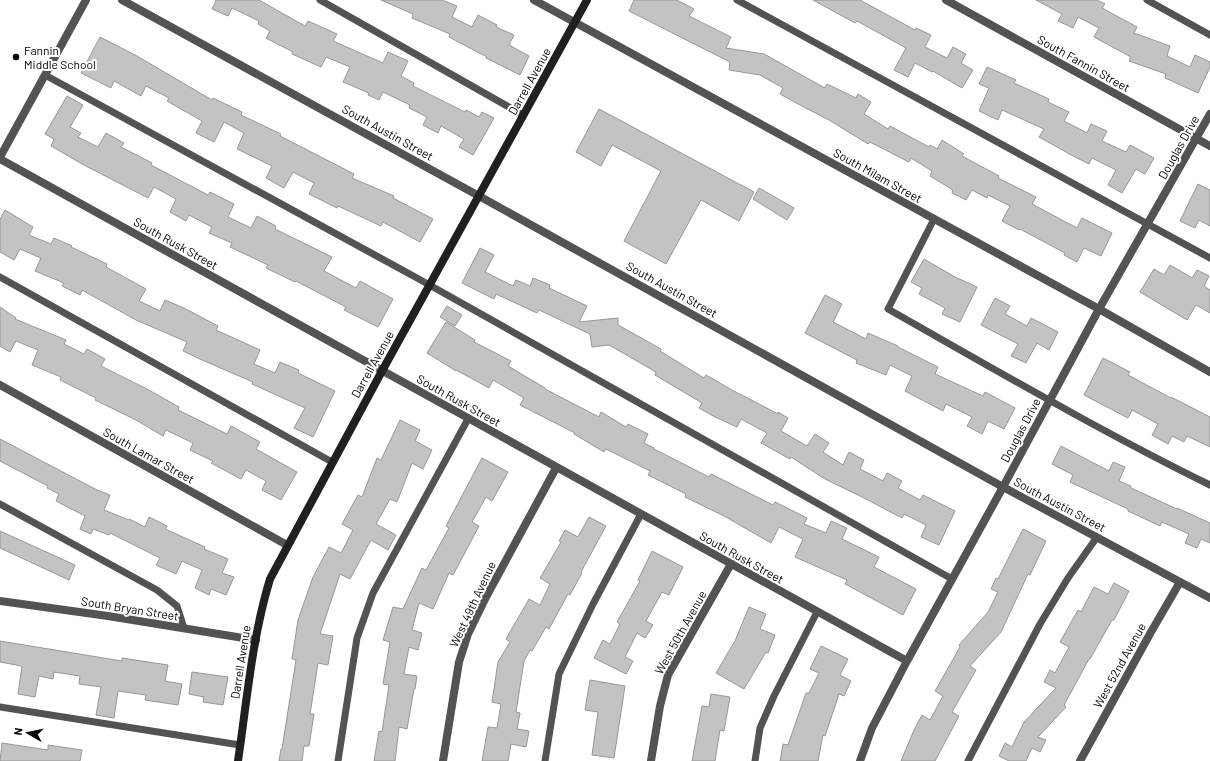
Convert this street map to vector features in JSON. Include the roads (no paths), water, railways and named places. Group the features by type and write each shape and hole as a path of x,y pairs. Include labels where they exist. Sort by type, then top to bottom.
{"main road":[{"name":"Darrell Avenue","path":"238,761 262,605 270,579 382,370 524,115 586,0"}],"street":[{"path":"0,158 86,0"},
{"name":"South Austin Street","path":"122,0 1003,486 1210,598"},
{"name":"South Milam Street","path":"534,0 1099,309 1210,372"},
{"name":"South Fannin Street","path":"946,0 1210,146"},
{"name":"Douglas Drive","path":"860,761 872,728 907,661 1099,309 1210,114"},
{"name":"South Rusk Street","path":"0,158 556,468 907,661"},
{"name":"South Lamar Street","path":"0,385 287,545"},
{"name":"West 49th Avenue","path":"443,761 459,662 468,634 486,597 556,468"},
{"name":"West 50th Avenue","path":"651,761 660,706 668,675 731,564"},
{"name":"West 52nd Avenue","path":"1080,761 1180,582"},
{"name":"South Bryan Street","path":"0,601 108,616 256,640"}],"lane":[{"path":"320,0 524,115"},
{"path":"737,0 1210,258"},
{"path":"1147,0 1210,35"},
{"path":"45,75 430,285 952,579"},
{"path":"934,219 888,309 1050,401 1149,455 1210,485"},
{"path":"0,277 332,462"},
{"path":"338,761 357,638 373,593 468,419"},
{"path":"0,504 157,590 177,606 184,628"},
{"path":"546,761 559,674 593,604 641,514"},
{"path":"968,761 1040,624 1068,578 1096,537"},
{"path":"755,761 760,728 774,696 817,612"},
{"path":"0,706 240,745"}],"place":[{"name":"Fannin Middle School","path":"16,57"}]}
